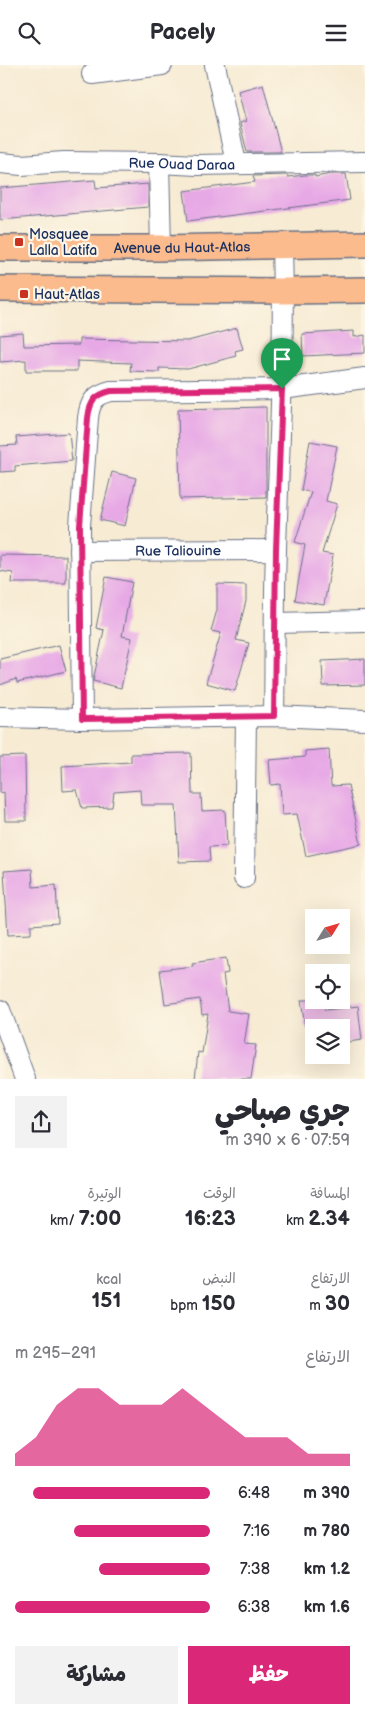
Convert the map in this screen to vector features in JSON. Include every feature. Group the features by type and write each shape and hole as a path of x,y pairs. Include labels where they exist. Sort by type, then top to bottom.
{"main road":[{"name":"Avenue du Haut-Atlas","path":"0,248 162,248 365,244"},
{"path":"0,289 365,290"}],"street":[{"path":"92,74 162,65"},
{"path":"215,65 236,163"},
{"name":"Rue Ouad Daraa","path":"0,163 22,165 64,162 197,165 365,162"},
{"path":"159,163 162,248"},
{"path":"274,716 276,550 282,389 282,246"},
{"path":"82,719 80,526 89,407 95,397 111,391 282,389 365,378"},
{"name":"Rue Taliouine","path":"80,551 276,550"},
{"path":"275,623 365,621"},
{"path":"0,717 82,719 274,716 365,720"},
{"path":"244,878 246,717"},
{"path":"0,1010 24,1079"}],"building":[{"path":"263,84 281,152 247,152 240,123 246,121 238,91"},
{"path":"346,174 350,200 188,221 184,191 255,182 253,176 287,175 288,177 315,175 315,177"},
{"path":"95,180 96,188 148,184 148,207 0,220 0,188"},
{"path":"237,328 243,349 235,351 236,356 188,369 159,368 159,372 130,371 131,363 77,361 77,371 26,371 26,360 0,362 0,335 23,333 24,346 79,345 79,339 188,341"},
{"path":"354,331 354,337 365,335 365,353 303,356 302,334"},
{"path":"266,407 266,497 180,499 178,409"},
{"path":"69,433 72,461 15,466 15,471 0,472 0,446 17,445 16,437"},
{"path":"310,441 337,446 326,501 337,504 322,553 333,555 324,605 295,600 305,545 295,542 311,492 301,490"},
{"path":"112,472 136,478 125,526 100,520"},
{"path":"0,555 66,556 66,583 12,583 13,573 0,571"},
{"path":"106,577 132,582 122,636 132,638 121,688 93,681 104,630 96,628"},
{"path":"217,584 246,585 246,601 236,640 249,643 235,691 206,683 221,633 211,631 217,610"},
{"path":"59,645 66,671 17,683 16,679 0,685 0,659"},
{"path":"365,659 365,685 323,686 322,661"},
{"path":"329,749 331,786 348,785 361,844 306,856 297,814 282,815 280,784 271,785 269,760 305,757 305,751"},
{"path":"191,753 192,794 201,794 202,811 225,810 227,846 209,847 210,861 179,862 176,805 141,805 140,790 114,792 112,807 82,808 77,790 63,791 62,766 131,762 131,754"},
{"path":"25,756 26,821 5,821 4,792 0,793 0,757"},
{"path":"32,869 33,887 56,885 58,923 31,925 31,934 8,935 4,871"},
{"path":"226,958 228,973 223,974 228,1011 249,1014 244,1044 256,1045 251,1079 195,1079 198,1052 202,1053 208,1014 202,1015 200,999 165,1004 160,970 193,966 192,963"},
{"path":"301,1000 305,1000 305,1009 350,1009 350,1007 358,1006 362,1040 350,1042 350,1019 305,1019 305,1027"}],"place":[{"name":"Mosquee Lalla Latifa","path":"19,242"},
{"name":"Haut-Atlas","path":"24,294"}],"route":[{"path":"282,389 276,550 274,716 82,719 80,526 89,407 95,397 101,393 111,391 282,389"}]}
